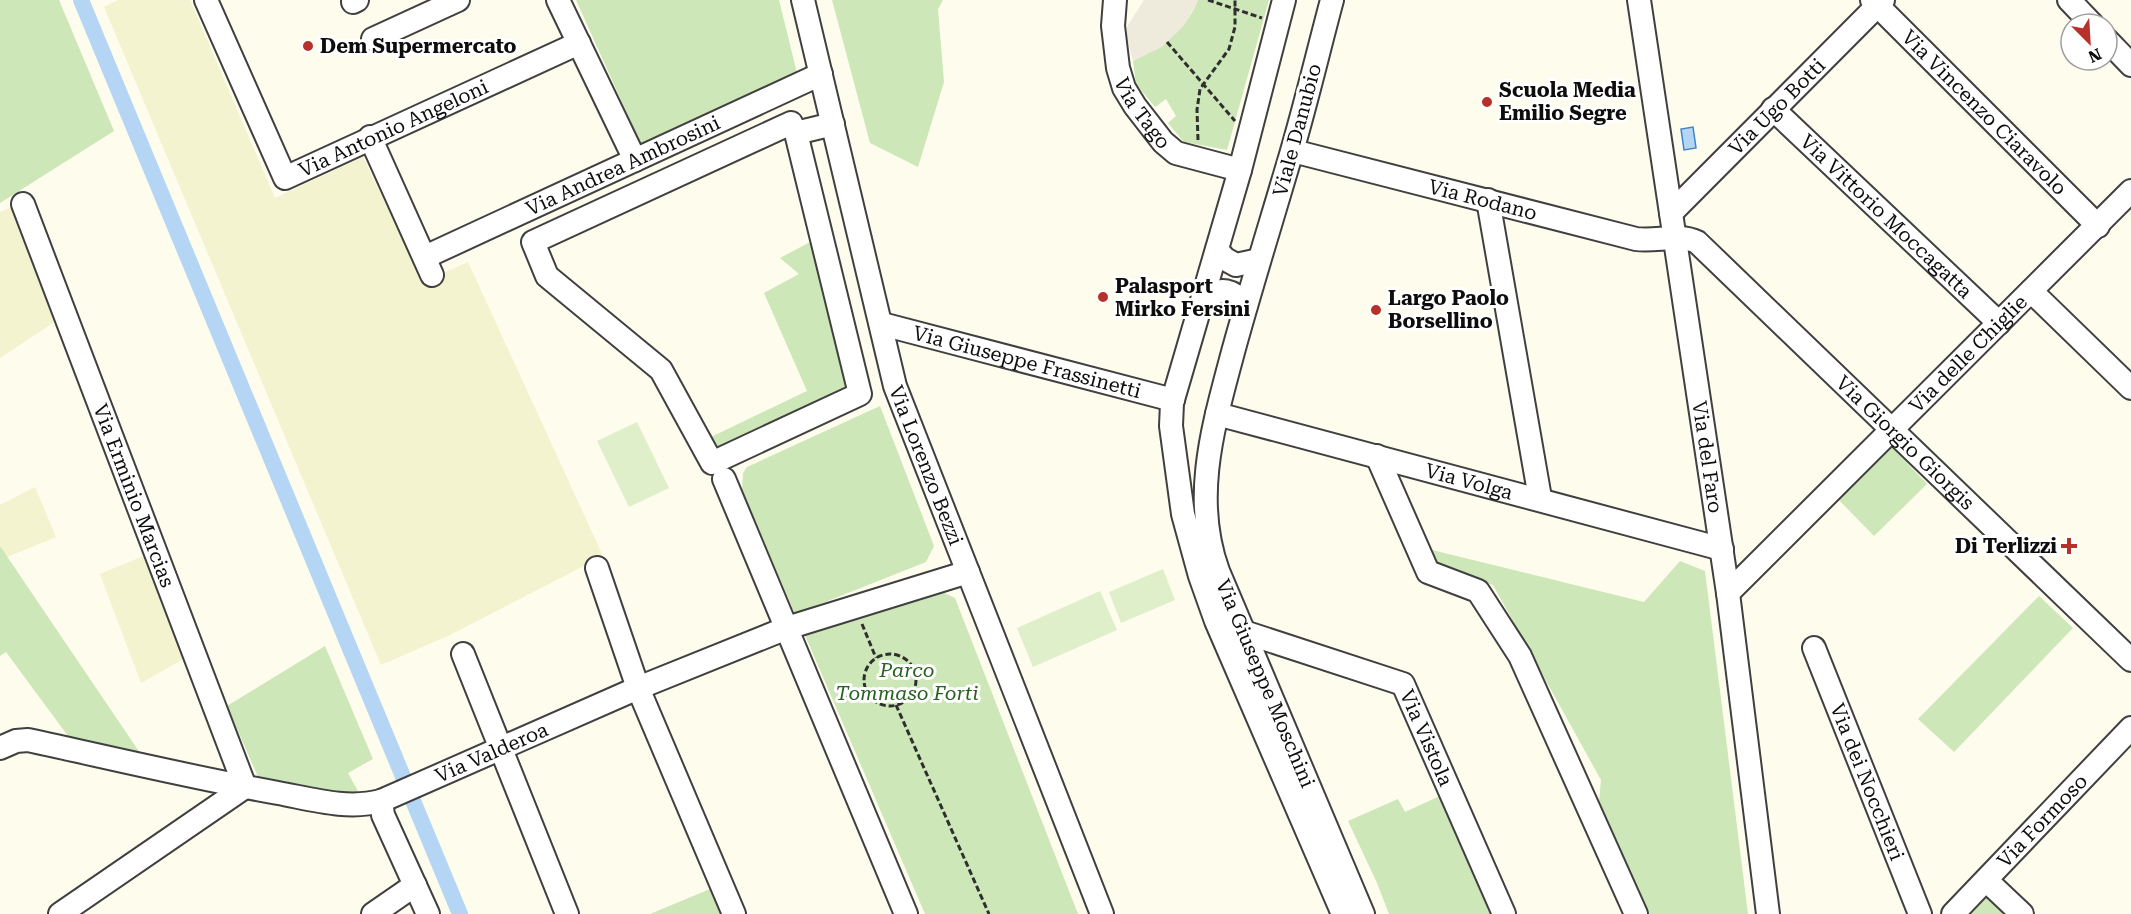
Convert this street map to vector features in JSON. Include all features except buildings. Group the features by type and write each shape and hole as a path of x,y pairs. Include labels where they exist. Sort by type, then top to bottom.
{"street":[{"name":"Via Antonio Angeloni","path":"206,0 285,178 579,43"},
{"path":"373,39 458,0"},
{"path":"558,0 635,160"},
{"name":"Via Lorenzo Bezzi","path":"803,0 895,386 1102,914"},
{"name":"Via Tago","path":"1115,0 1113,26 1124,88 1166,145 1176,153 1195,160 1240,170"},
{"path":"1210,446 1202,453 1189,458 1173,449 1170,420 1173,400 1240,170 1284,0"},
{"name":"Viale Danubio","path":"1210,446 1246,305 1293,151 1332,0"},
{"name":"Via del Faro","path":"1639,0 1722,549 1768,914"},
{"path":"2069,0 2080,12"},
{"name":"Via Ugo Botti","path":"1671,213 1877,2"},
{"name":"Via Vincenzo Ciaravolo","path":"1877,2 2098,226"},
{"path":"2119,52 2131,64"},
{"name":"Via Andrea Ambrosini","path":"370,137 428,266 635,160 821,74"},
{"name":"Via Vittorio Moccagatta","path":"1773,109 1999,323"},
{"path":"791,123 796,133 860,394 712,462 661,370 547,276 533,242 791,123"},
{"path":"796,133 833,123"},
{"name":"Via Rodano","path":"1293,151 1636,239 1675,238"},
{"name":"Via delle Chiglie","path":"1728,593 2131,191"},
{"path":"1488,200 1540,498"},
{"name":"Via Erminio Marcias","path":"23,204 245,787"},
{"name":"Via Giorgio Giorgis","path":"1675,238 1687,238 1703,246 2131,660"},
{"path":"1217,250 1236,266 1260,260"},
{"path":"1203,297 1216,291 1227,290 1236,294 1246,305"},
{"path":"2031,291 2131,388"},
{"name":"Via Giuseppe Frassinetti","path":"882,324 1173,400"},
{"name":"Via Volga","path":"1217,414 1540,498 1722,549"},
{"name":"Via Giuseppe Moschini","path":"1210,446 1205,488 1209,542 1218,571 1363,914"},
{"name":"Via Giuseppe Moschini","path":"1173,449 1186,527 1210,604 1343,914"},
{"path":"1377,456 1428,572 1478,591 1520,656 1636,914"},
{"path":"724,479 906,914"},
{"path":"597,568 638,688 734,914"},
{"name":"Via Valderoa","path":"0,748 16,741 28,740 245,787 348,805 388,798 638,688 787,628 968,572"},
{"name":"Via Vistola","path":"1244,632 1403,684 1504,914"},
{"name":"Via dei Nocchieri","path":"1814,648 1920,914"},
{"path":"463,654 567,914"},
{"name":"Via Formoso","path":"1953,914 2131,728"},
{"path":"60,914 245,787"},
{"path":"388,798 383,815 428,914"},
{"path":"1986,880 2022,914"},
{"path":"373,914 415,885"}],"path":[{"path":"1208,0 1277,24"},
{"path":"1195,160 1197,110 1203,85 1229,49 1235,27 1236,0"},
{"path":"1167,42 1232,120 1251,127"},
{"path":"855,607 876,658"},
{"path":"891,654 904,657 915,671 916,680 912,696 896,705 879,704 871,698 866,689 865,672 876,658 891,654"},
{"path":"820,708 866,689"},
{"path":"896,705 989,914"}],"green space":[{"path":"0,0 59,0 114,131 0,203"},
{"path":"118,0 190,0 275,198 363,157 423,282 468,262 603,556 450,635 381,665 104,7"},
{"path":"576,0 779,0 797,73 643,149"},
{"path":"832,0 943,0 938,9 944,82 918,167 870,143"},
{"path":"1198,0 1269,0 1227,150 1184,142 1168,123 1176,116 1166,99 1155,107 1136,84 1133,61 1172,37 1186,21"},
{"path":"13,207 56,321 0,358 0,212"},
{"path":"812,241 850,388 722,449 711,437 807,391 764,293 799,274 780,258"},
{"path":"880,406 934,546 926,562 795,614 742,492 743,473 747,467"},
{"path":"637,422 669,488 629,507 597,441"},
{"path":"1890,445 1927,484 1874,536 1836,497"},
{"path":"35,487 56,537 7,557 0,546 0,505"},
{"path":"0,546 140,753 71,740 6,652 0,656"},
{"path":"1432,550 1644,602 1680,561 1705,571 1748,914 1643,914 1599,801 1601,780 1493,585 1436,564"},
{"path":"148,554 187,657 141,683 100,574"},
{"path":"1163,569 1175,600 1121,623 1109,592"},
{"name":"Parco Tommaso Forti","path":"936,589 955,598 1078,914 925,914 804,633"},
{"path":"1100,591 1117,630 1033,667 1017,628"},
{"path":"2039,596 2073,628 1954,752 1918,719"},
{"path":"325,646 373,759 348,773 359,793 351,798 259,779 227,706"},
{"path":"1442,795 1495,914 1389,914 1348,821 1398,799 1405,812"},
{"path":"710,889 721,914 650,914"},
{"path":"1987,894 2007,914 1966,914"}],"shaded area":[{"path":"1144,0 1198,0 1185,24 1162,47 1133,61 1125,30"}],"water":[{"path":"1693,127 1696,148 1684,150 1681,129"}],"waterway":[{"path":"81,0 460,914"}],"place":[{"name":"Dem Supermercato","path":"308,46"},
{"name":"Scuola Media Emilio Segre","path":"1487,102"},
{"name":"Palasport Mirko Fersini","path":"1103,297"},
{"name":"Largo Paolo Borsellino","path":"1376,310"},
{"name":"Di Terlizzi","path":"2069,546"}]}
